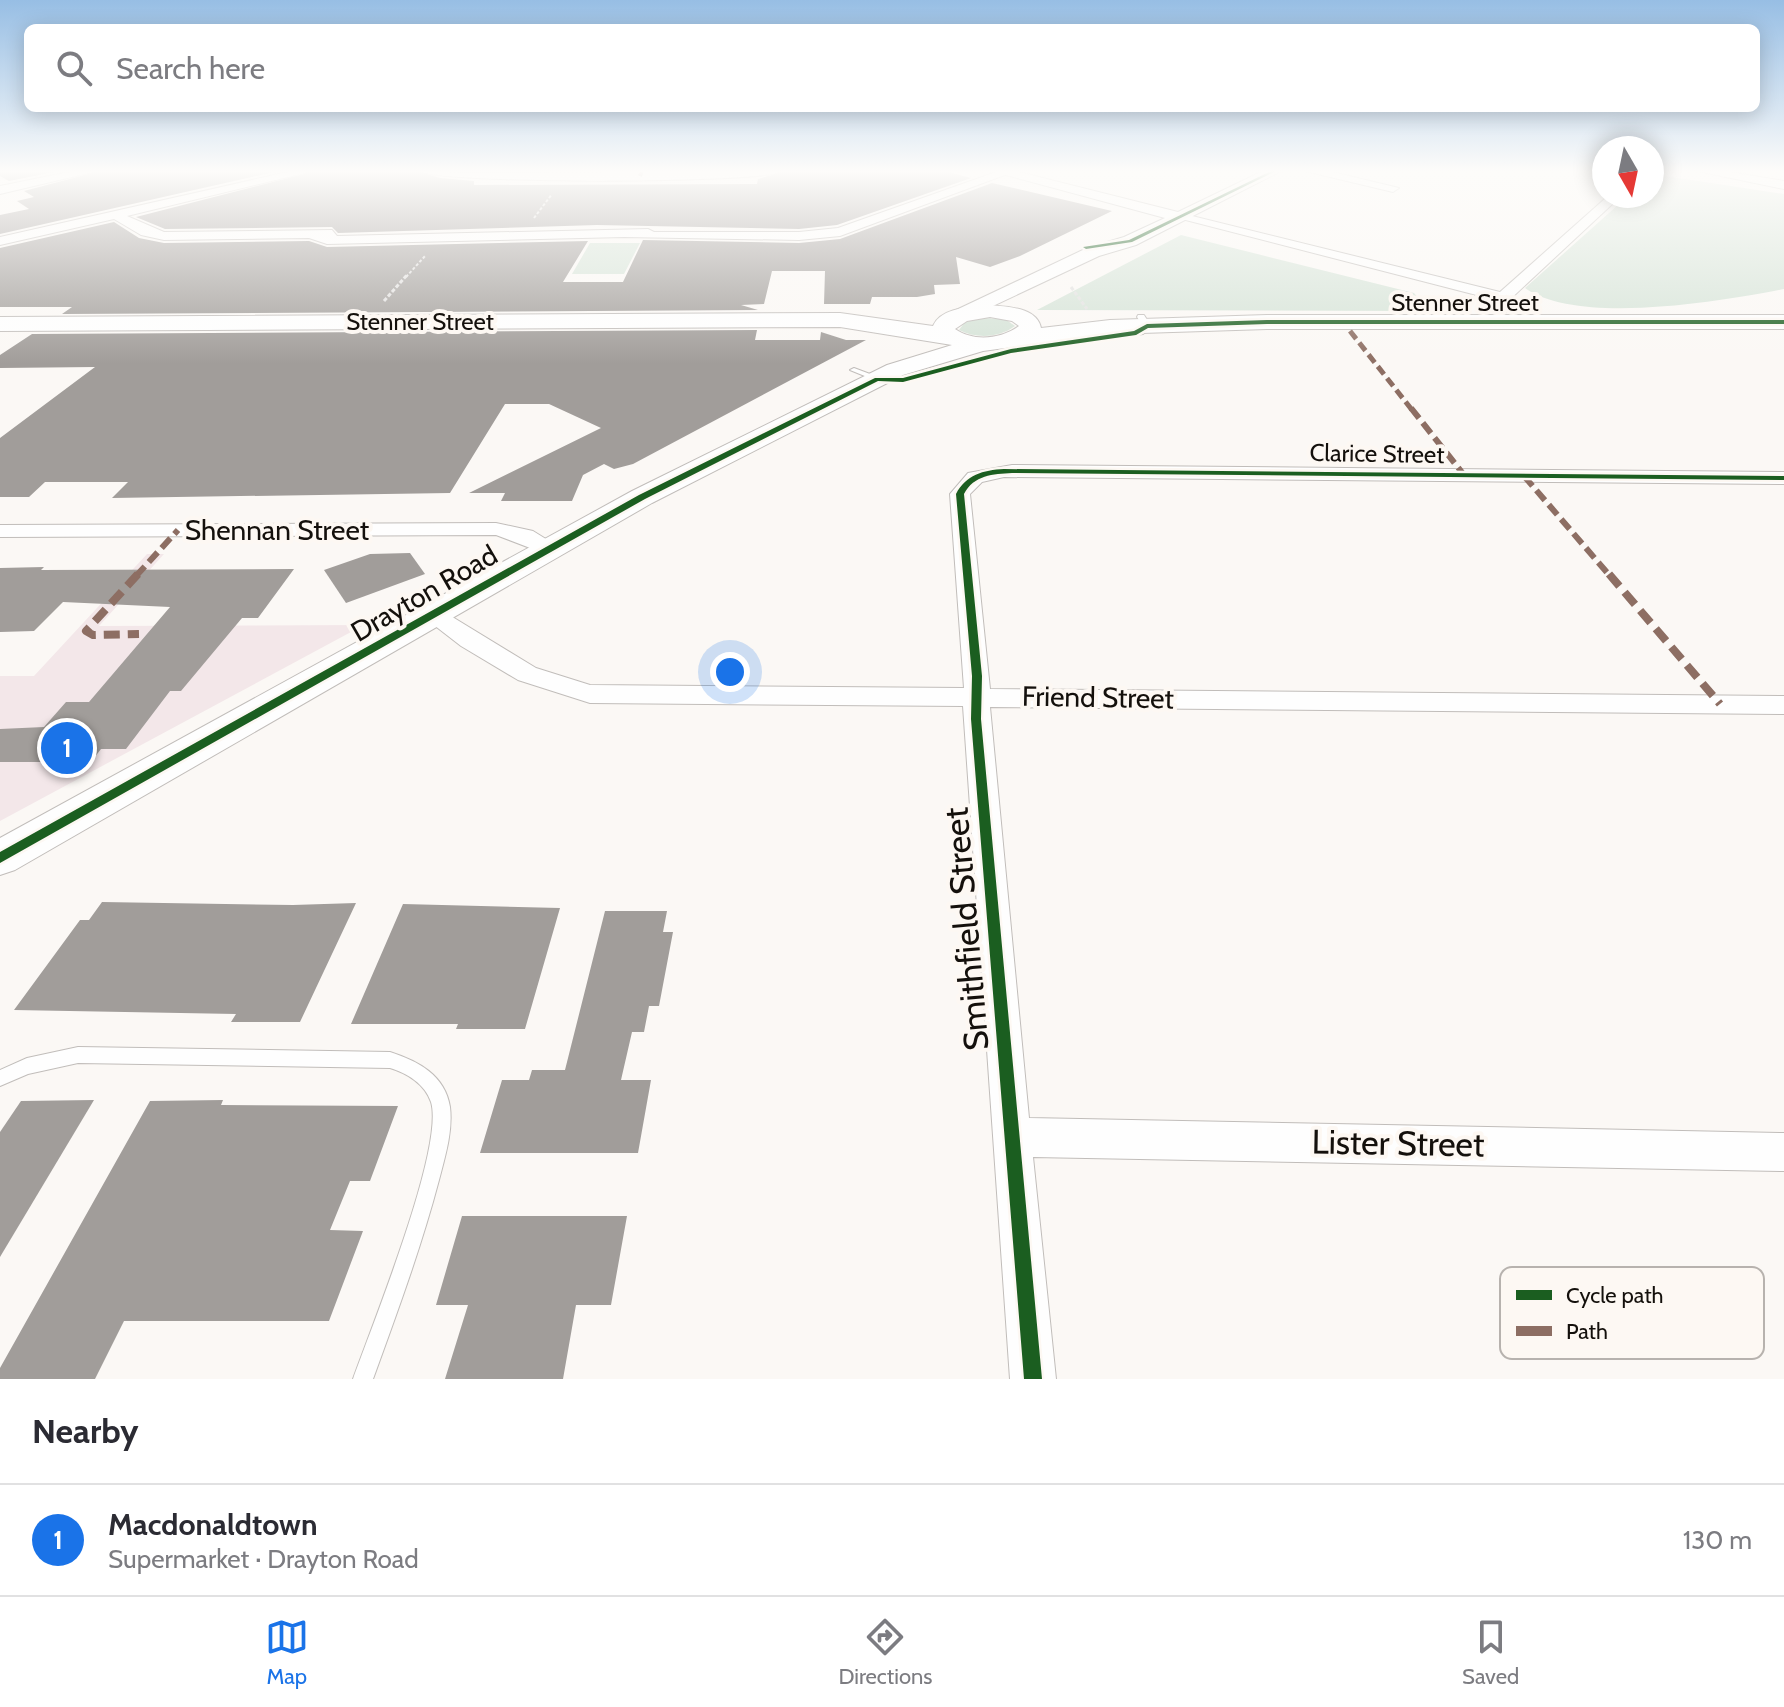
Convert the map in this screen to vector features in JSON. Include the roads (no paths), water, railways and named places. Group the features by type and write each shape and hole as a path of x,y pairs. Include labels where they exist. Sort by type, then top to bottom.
{"main road":[{"path":"955,326 990,311 1019,322"},
{"name":"Stenner Street","path":"840,320 890,326 955,326"},
{"name":"Stenner Street","path":"0,324 928,320 955,326"},
{"name":"Stenner Street","path":"1019,322 1779,326"},
{"path":"955,326 984,343 1019,322"},
{"path":"890,326 906,344 893,357"},
{"name":"Drayton Road","path":"0,858 642,497 866,375 893,357 923,351 955,326"},
{"name":"Drayton Road","path":"866,375 984,343"}],"street":[{"path":"0,241 25,235"},
{"path":"161,235 630,236 645,239 663,236 806,235"},
{"path":"955,326 1093,252 1142,235"},
{"path":"1254,235 1505,298"},
{"path":"1513,323 1499,310 1497,303 1573,235"},
{"path":"1019,322 1013,305 1019,297 1076,274 1113,255 1130,241"},
{"name":"Clarice Street","path":"971,479 1012,471 1784,478"},
{"name":"Smithfield Street","path":"971,479 960,494 1033,1379"},
{"name":"Shennan Street","path":"0,531 496,529 525,536 551,549"},
{"name":"Friend Street","path":"433,615 528,677 567,691 1784,705"},
{"name":"Lister Street","path":"1012,1137 1784,1152"}],"lane":[{"path":"866,375 903,380 1011,351 1136,333 1144,322"},
{"path":"0,1078 40,1062 78,1055 390,1060 410,1066 426,1077 437,1092 442,1110 441,1140 363,1379"}],"place":[{"name":"Macdonaldtown","path":"67,748"}]}
